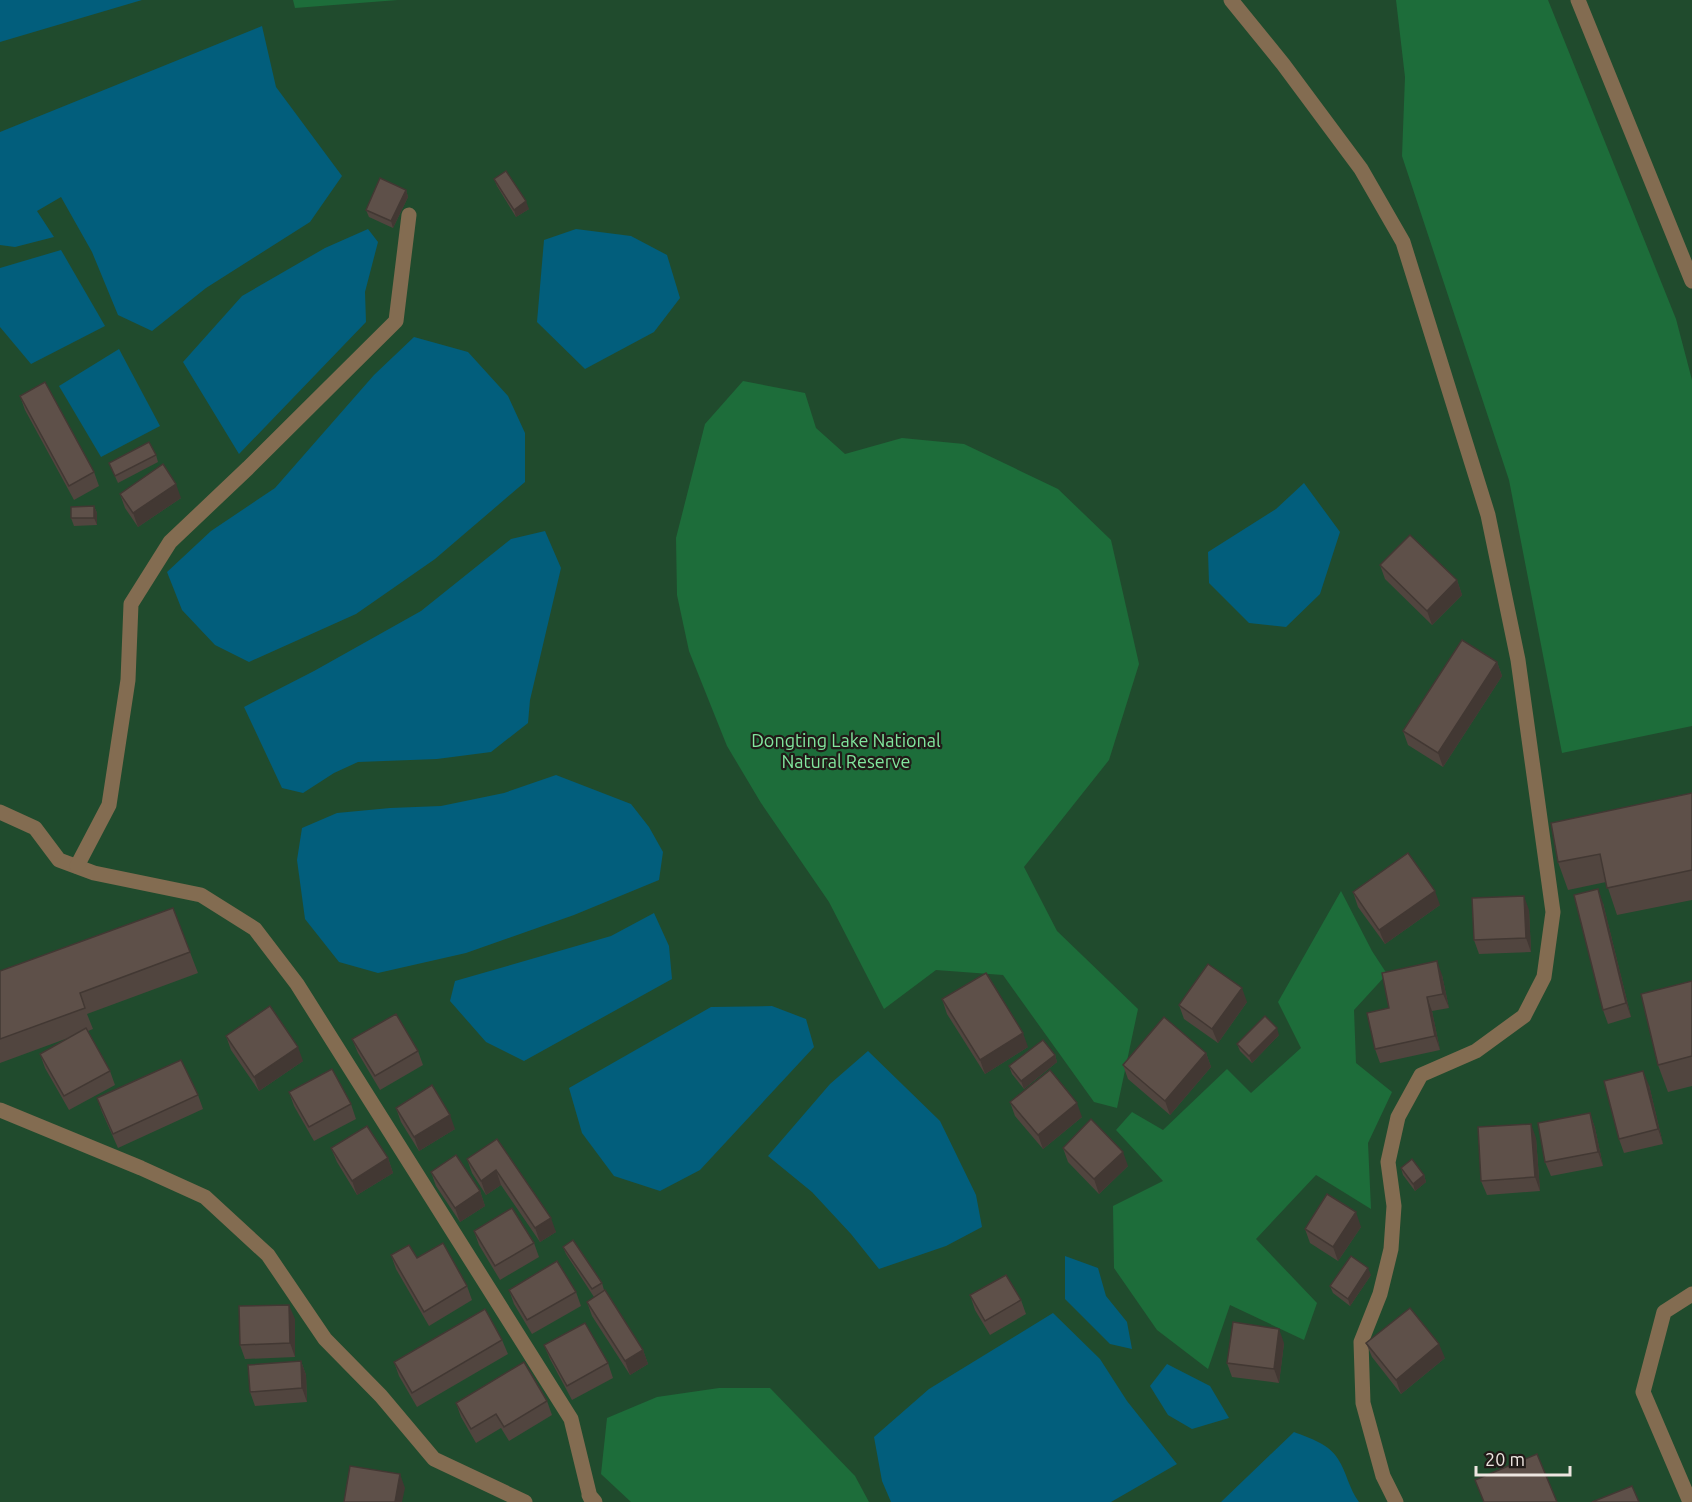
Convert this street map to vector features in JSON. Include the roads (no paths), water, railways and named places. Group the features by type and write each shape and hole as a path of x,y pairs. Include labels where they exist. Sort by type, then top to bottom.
{"street":[{"path":"1231,0 1283,64 1361,169 1403,242 1488,515 1518,660 1553,912 1544,977 1524,1016 1476,1051 1421,1075 1398,1117 1388,1162 1394,1206 1391,1249 1380,1294 1361,1342 1363,1403 1383,1476 1396,1502"},
{"path":"1578,0 1692,281"},
{"path":"77,866 109,805 128,680 131,603 170,542 396,321 410,215"},
{"path":"0,812 35,828 59,860 94,873 201,895 255,929 297,984 571,1419 590,1497 588,1495 595,1502"},
{"path":"0,1110 141,1167 205,1197 268,1255 326,1339 381,1396 434,1459 525,1502"},
{"path":"1690,1502 1643,1392 1664,1312 1692,1294"}],"water":[{"path":"0,0 142,0 0,42"},
{"path":"262,26 276,87 342,176 310,222 206,288 152,331 118,315 92,252 61,197 37,211 54,237 15,247 0,245 0,132"},
{"path":"368,229 378,242 365,292 366,322 239,454 183,362 242,296 325,248"},
{"path":"576,229 631,236 667,255 680,298 654,332 585,369 537,322 544,240"},
{"path":"61,250 105,326 31,364 0,327 0,268"},
{"path":"414,337 468,352 508,396 525,433 525,482 435,559 356,614 249,662 215,645 182,610 167,572 211,531 275,488 374,375"},
{"path":"119,349 160,426 101,457 59,386"},
{"path":"1304,483 1340,532 1320,594 1286,627 1249,623 1209,583 1208,552 1276,509"},
{"path":"545,531 561,568 530,700 528,723 491,752 437,759 358,762 334,773 303,793 282,788 244,707 421,611 511,539"},
{"path":"556,775 631,804 649,827 663,852 659,880 574,915 466,953 378,973 339,962 305,919 297,860 302,828 337,813 441,806 504,793"},
{"path":"654,913 669,946 672,979 524,1061 486,1042 450,1001 455,981 611,936"},
{"path":"772,1006 806,1019 814,1047 700,1170 660,1191 614,1176 582,1133 569,1088 711,1007"},
{"path":"868,1051 940,1121 976,1195 982,1227 946,1246 879,1269 851,1234 812,1192 768,1156 830,1084"},
{"path":"1065,1256 1098,1268 1106,1296 1127,1322 1132,1349 1110,1344 1065,1299"},
{"path":"1053,1313 1100,1359 1127,1401 1177,1464 1111,1502 891,1502 882,1481 874,1437 929,1389"},
{"path":"1167,1364 1210,1386 1229,1418 1192,1429 1168,1415 1150,1386"},
{"path":"1294,1432 1330,1449 1341,1464 1359,1502 1221,1502"}],"park label":[{"name":"Dongting Lake National Natural Reserve","path":"846,751"}]}
